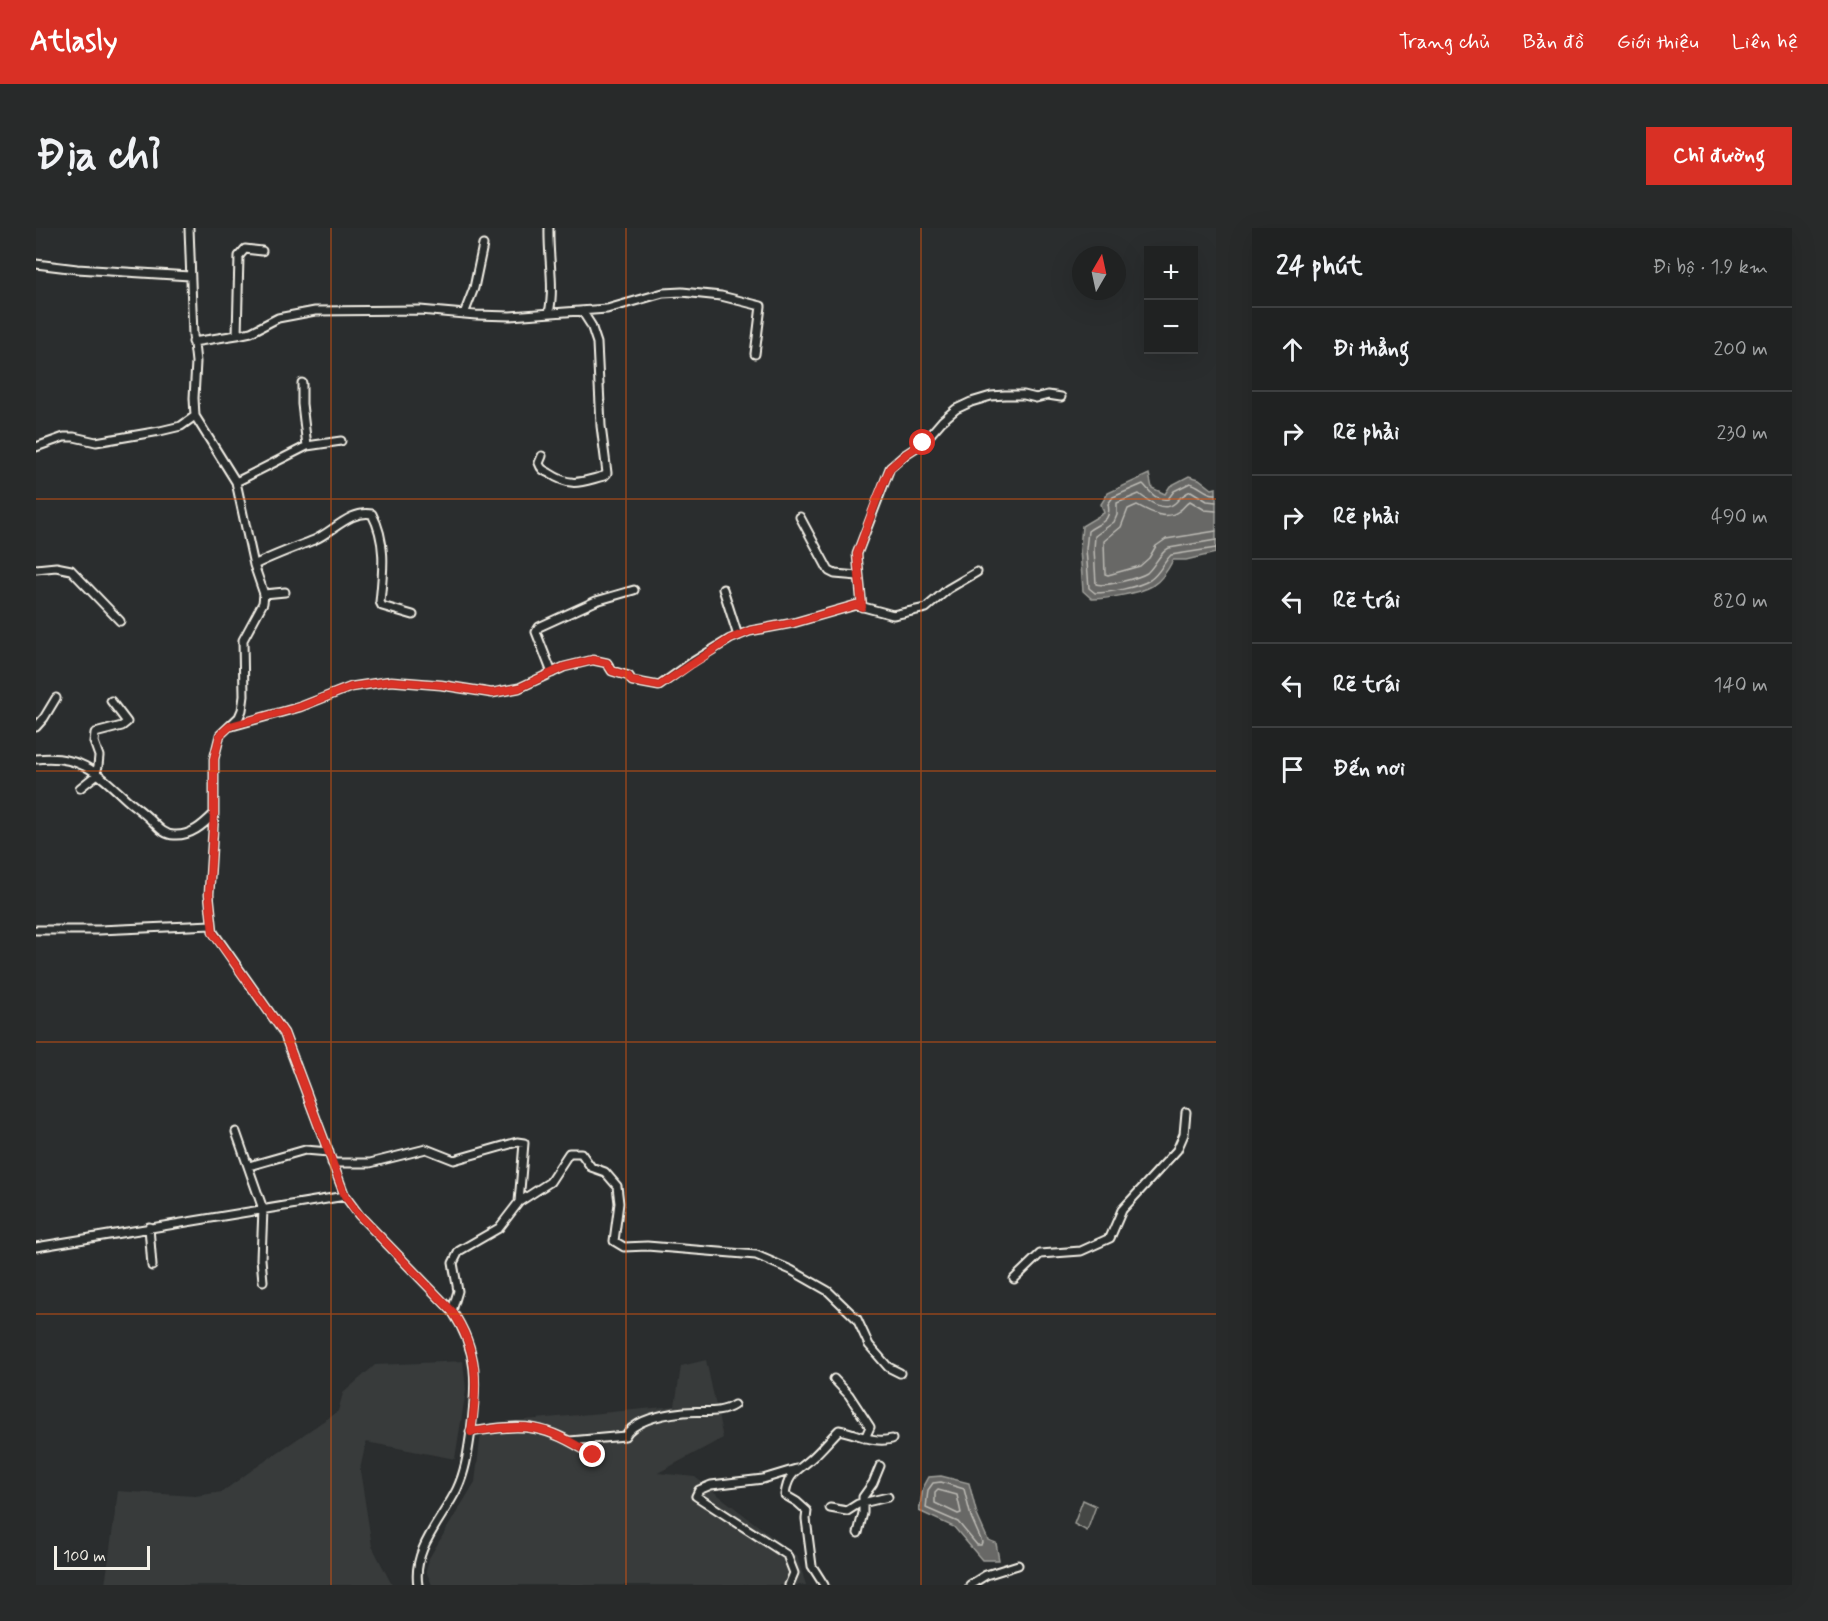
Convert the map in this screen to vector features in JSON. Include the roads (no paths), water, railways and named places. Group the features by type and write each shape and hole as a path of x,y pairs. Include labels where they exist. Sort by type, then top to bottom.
{"street":[{"path":"189,228 196,362 195,416 236,482 254,565 264,594 263,603 243,640 242,710 239,717 220,735 214,759 214,814 209,894 213,933 284,1033 345,1196 359,1215 452,1311 463,1328 473,1359 476,1388 468,1458 458,1488 423,1548 417,1563 418,1585"},
{"path":"549,228 549,275 552,291 549,314"},
{"path":"464,314 474,288 483,245"},
{"path":"237,335 239,256 245,249 262,251"},
{"path":"36,264 190,276"},
{"path":"194,342 251,332 279,318 315,311 420,310 510,316 549,314 607,309 663,293 682,291 721,296 761,306 756,354"},
{"path":"542,456 539,463 540,468 562,482 573,484 604,476 607,473 601,426 597,343 591,325 582,311"},
{"path":"302,383 307,446"},
{"path":"862,607 857,554 890,468 923,443 956,409 991,396 1024,395 1036,398 1048,395 1061,397"},
{"path":"36,447 64,437 96,442 160,431 181,426 195,416"},
{"path":"236,482 307,446 341,441"},
{"path":"254,565 328,533 339,523 365,513 372,514 381,535 383,566 380,602 382,606 413,615"},
{"path":"800,518 829,571 835,574 858,576"},
{"path":"36,569 56,567 71,570 120,621"},
{"path":"230,726 300,707 351,687 391,681 441,685 492,693 519,688 564,667 593,660 607,663 612,671 628,676 632,681 659,686 691,663 738,636 856,605 893,615 926,608 948,589 977,572"},
{"path":"723,589 738,636"},
{"path":"552,673 536,632 539,627 596,601 634,590"},
{"path":"264,594 285,592"},
{"path":"36,726 44,718 56,698"},
{"path":"80,788 95,776 99,756 94,742 94,733 122,726 127,722 111,701"},
{"path":"36,759 57,759 77,763 95,771 164,832 174,835 198,829 214,814"},
{"path":"36,930 212,925"},
{"path":"1014,1279 1040,1254 1081,1251 1110,1238 1122,1210 1178,1150 1184,1134 1186,1112"},
{"path":"236,1132 263,1209 261,1259 263,1281"},
{"path":"332,1162 370,1163 426,1149 454,1160 517,1142 524,1143 519,1202"},
{"path":"249,1166 305,1150 329,1152"},
{"path":"452,1311 458,1291 453,1263 459,1251 499,1228 519,1202 550,1182 569,1153 581,1153 591,1167 604,1172 617,1186 619,1203 614,1241 624,1247 647,1246 756,1255 791,1270 828,1291 857,1318 869,1346 888,1367 900,1373"},
{"path":"36,1247 345,1196"},
{"path":"149,1227 152,1266"},
{"path":"834,1379 849,1395 870,1427 865,1438"},
{"path":"570,1441 625,1436 630,1428 646,1420 684,1412 726,1410 734,1405"},
{"path":"471,1432 504,1427 534,1426 570,1441 593,1455"},
{"path":"789,1585 794,1573 788,1555 696,1496 699,1490 711,1485 763,1479 796,1469 812,1458 839,1430 852,1432 865,1438 885,1441 892,1439"},
{"path":"858,1533 863,1497 873,1483 880,1466"},
{"path":"796,1469 786,1484 784,1496 797,1502 807,1511 812,1566 824,1585"},
{"path":"830,1508 847,1511 858,1504 888,1497"},
{"path":"970,1585 986,1575 1018,1565"}],"water":[{"path":"1149,474 1152,488 1165,494 1170,486 1189,476 1199,479 1212,489 1216,488 1216,553 1186,560 1173,560 1162,578 1147,589 1092,599 1083,591 1080,549 1082,526 1104,513 1101,504 1108,493"},
{"path":"941,1476 969,1483 977,1515 988,1540 996,1543 999,1560 982,1560 954,1527 919,1511 923,1488 929,1477"}]}
